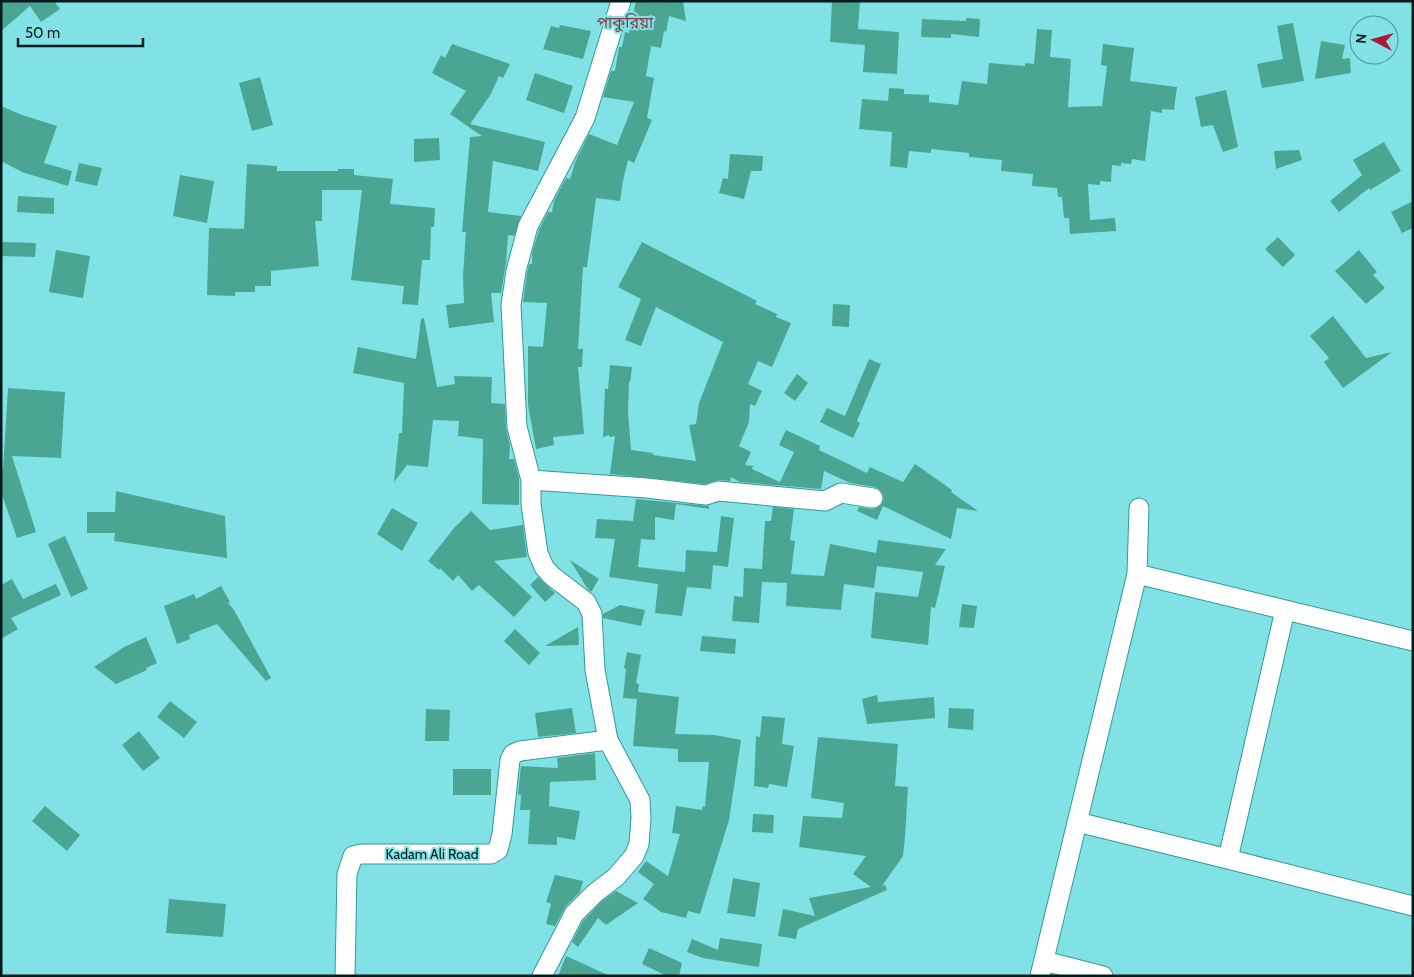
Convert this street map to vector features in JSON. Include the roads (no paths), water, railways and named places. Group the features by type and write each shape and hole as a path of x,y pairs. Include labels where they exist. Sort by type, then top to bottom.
{"street":[{"path":"542,976 574,914 595,892 616,877 634,856 639,844 640,800 608,740 594,670 592,614 586,602 552,576 544,567 538,553 531,504 531,480 517,427 511,305 516,271 528,226 585,118 621,1"},
{"path":"531,480 647,488 706,495 718,491 825,501 841,494 873,498"},
{"path":"1103,976 1042,968 1137,574 1139,508"},
{"path":"1137,574 1413,641"},
{"path":"1228,858 1285,610"},
{"name":"Kadam Ali Road","path":"345,976 347,874 353,856 360,854 491,854 498,850 502,834 510,760 513,754 520,751 608,740"},
{"path":"1077,822 1228,858 1413,906"}],"district":[{"name":"পাকুরিয়া","path":"625,22"}]}
